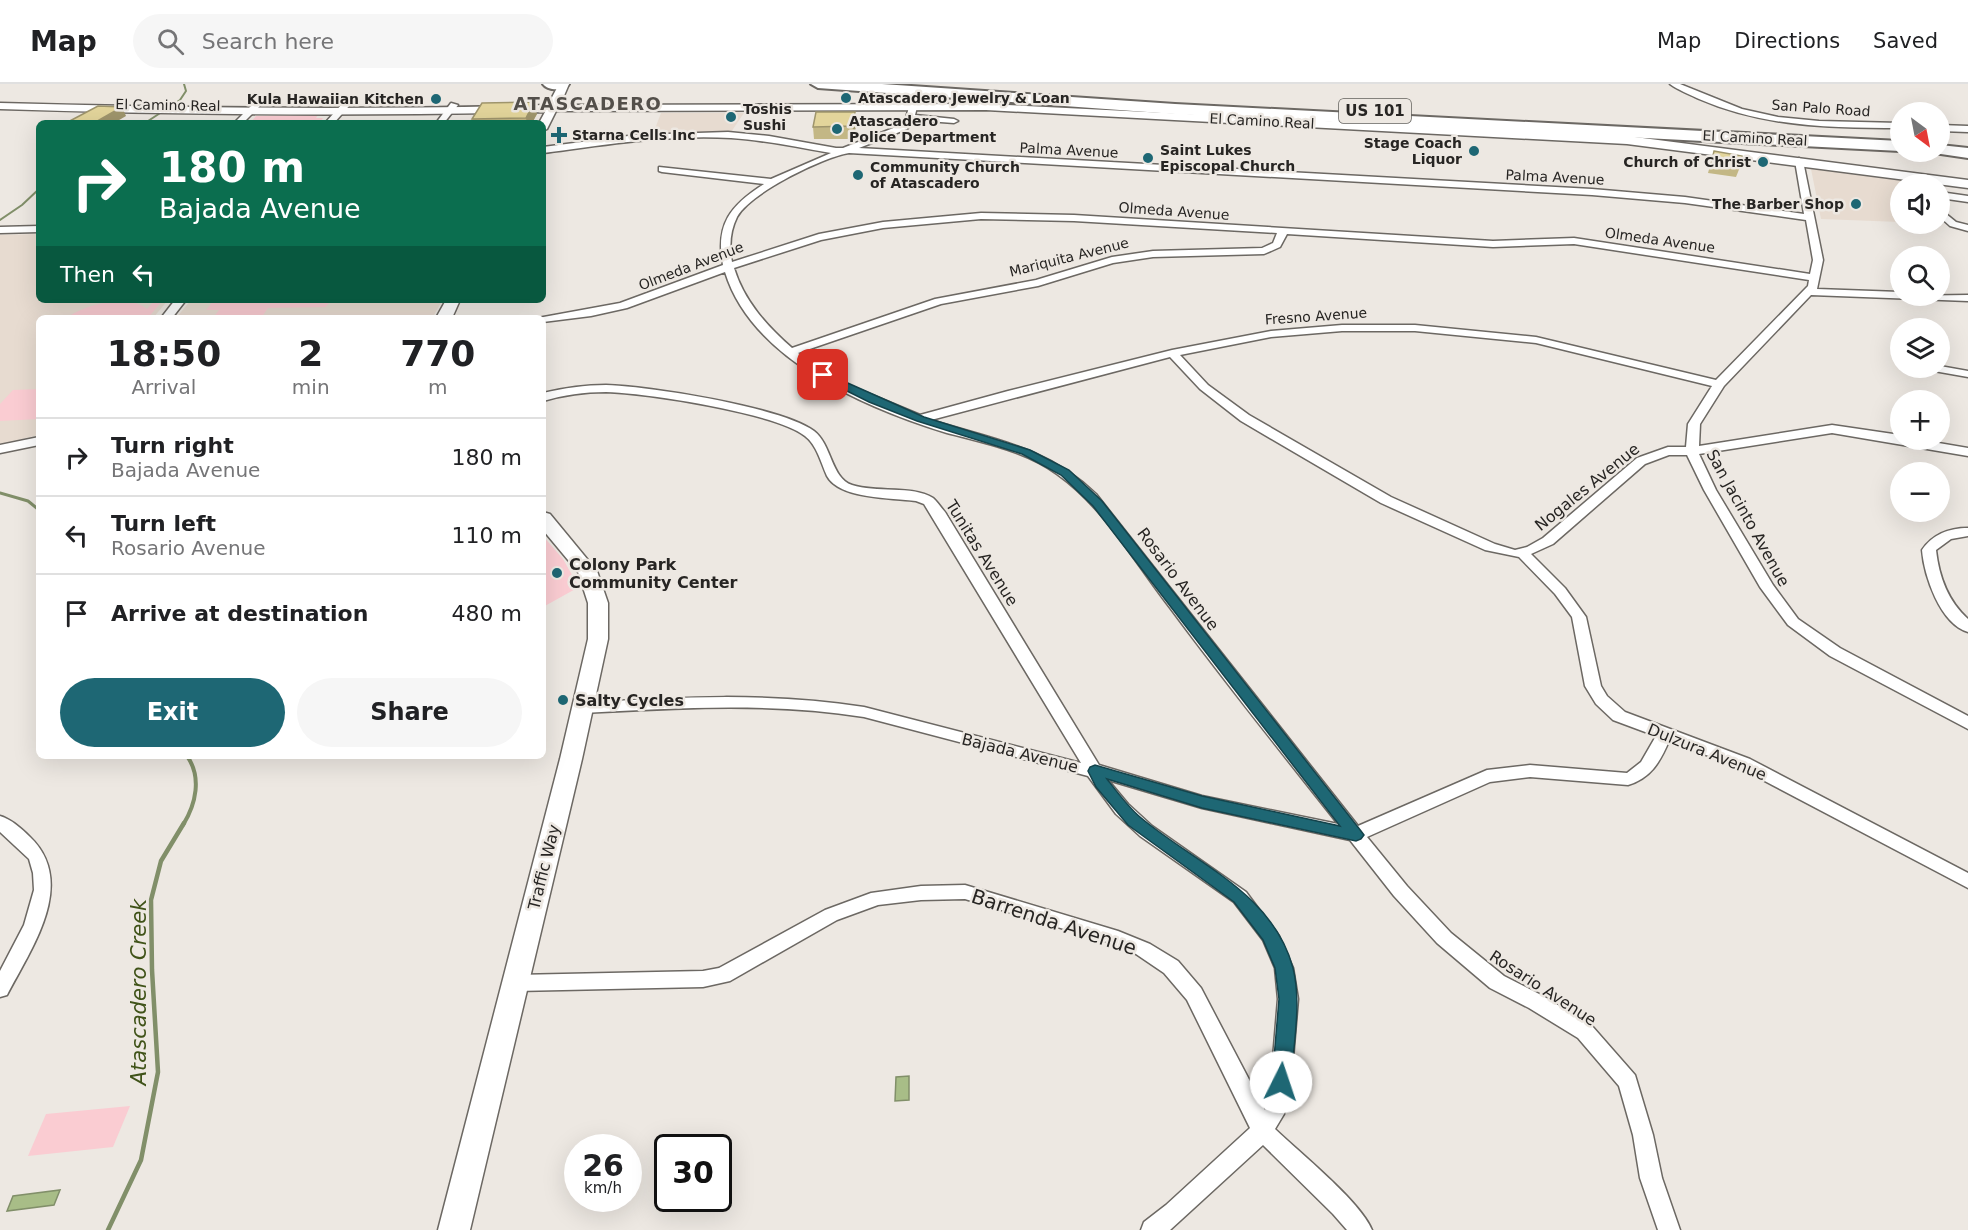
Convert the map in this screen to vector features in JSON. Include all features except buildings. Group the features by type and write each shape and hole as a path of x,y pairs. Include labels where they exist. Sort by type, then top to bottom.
{"highway":[{"path":"550,84 563,84"},
{"name":"El Camino Real","path":"818,84 1011,98 1890,139"},
{"name":"El Camino Real","path":"928,84 1168,100 1890,139"},
{"path":"912,112 921,100 935,97 988,100 1011,98"},
{"path":"1950,138 1968,139"},
{"path":"1950,150 1968,151"}],"main road":[{"path":"546,121 563,84"},
{"name":"El Camino Real","path":"0,101 160,110 208,106 253,109"},
{"name":"El Camino Real","path":"0,106 160,110 552,108 912,112 1003,108 1609,139 1681,145 1890,175"},
{"name":"El Camino Real","path":"1950,183 1968,184"},
{"name":"Traffic Way","path":"454,1230 598,639 598,603 587,571 546,522"}],"street":[{"name":"San Palo Road","path":"1674,84 1731,109 1765,117 1810,123 1890,126"},
{"path":"442,120 452,108"},
{"path":"241,120 253,109"},
{"path":"332,120 342,109"},
{"path":"912,112 954,121"},
{"name":"Rosario Avenue","path":"912,112 909,123 904,128 771,182 747,198 729,218 726,233 728,266 736,290 764,328 807,367 920,419 1042,459 1065,473 1091,497 1393,882 1444,938 1497,982 1536,1002 1585,1032 1628,1082 1643,1135 1651,1178 1669,1230"},
{"path":"1950,128 1968,129"},
{"name":"Palma Avenue","path":"546,150 636,138 728,135 769,139 836,152 849,150 1592,192 1685,200 1811,218"},
{"name":"San Jacinto Avenue","path":"1798,161 1818,260 1815,278 1809,292 1719,384 1694,424 1692,451 1710,490 1738,538 1773,597 1793,622 1835,652 1968,723"},
{"path":"662,169 771,182"},
{"path":"1950,196 1968,199"},
{"name":"Olmeda Avenue","path":"546,319 591,313 622,306 787,246 852,231 913,222 981,216 1074,218 1493,244 1574,242 1815,278"},
{"path":"1950,221 1968,228"},
{"path":"0,230 36,229"},
{"name":"Mariquita Avenue","path":"789,353 840,333 939,301 1038,283 1113,260 1153,254 1264,251 1277,244 1283,231"},
{"path":"1809,292 1968,298"},
{"path":"168,315 178,303"},
{"name":"Fresno Avenue","path":"920,419 1012,393 1172,353 1271,334 1342,328 1415,328 1536,340 1719,384"},
{"path":"1172,353 1204,387 1245,418 1376,495 1490,547 1515,554 1522,553"},
{"path":"1950,371 1968,374"},
{"name":"Tunitas Avenue","path":"546,396 583,390 617,389 753,413 791,424 811,435 837,482 842,485 850,489 918,497 929,501 1101,783 1134,821 1240,897 1270,936 1284,968 1287,999 1281,1082 1274,1114 1263,1131"},
{"name":"Nogales Avenue","path":"1522,553 1548,541 1648,457 1668,451 1692,451 1832,429 1847,429 1890,437"},
{"path":"0,449 36,442"},
{"name":"Nogales Avenue","path":"1950,448 1968,452"},
{"path":"1968,532 1948,534 1935,541 1929,550 1942,599 1968,627"},
{"name":"Dulzura Avenue","path":"1522,553 1563,593 1579,617 1593,686 1601,700 1611,710 1628,721 1744,763 1968,881"},
{"name":"Bajada Avenue","path":"583,708 748,701 833,706 864,712 1079,769 1095,771 1202,802 1356,835"},
{"path":"1356,835 1487,776 1530,771 1618,780 1639,776 1646,769 1665,733"},
{"path":"0,822 28,845 38,860 44,889 36,918 0,989"},
{"name":"Barrenda Avenue","path":"516,983 703,979 723,975 831,915 877,898 921,893 965,892 1111,936 1143,949 1171,967 1194,994 1204,1011 1263,1131 1341,1206 1361,1230"},
{"path":"1152,1230 1174,1213 1263,1131"}],"shaded area":[{"path":"661,113 744,113 731,132 653,134"},
{"path":"318,115 316,118 323,118 321,120 253,120 256,116"},
{"path":"1811,169 1890,179 1890,222 1821,219"},
{"path":"36,234 36,303 166,303 156,315 36,315 36,436 0,444 0,235"},
{"path":"102,303 136,303 147,309 152,303 160,303 150,315 71,315"},
{"path":"188,303 441,303 434,315 178,315"},
{"path":"212,303 329,303 326,307 268,308 263,315 215,315 219,310 206,310"},
{"path":"36,389 36,419 0,421 0,404 13,390"},
{"name":"Colony Park Community Center","path":"546,539 563,559 579,587 546,605"},
{"path":"909,1076 909,1100 895,1101 896,1077"},
{"path":"130,1106 113,1147 28,1156 46,1114"},
{"path":"60,1190 54,1205 7,1211 13,1196"}],"waterway":[{"name":"Atascadero Creek","path":"150,120 180,100 186,91 184,84"},
{"name":"Atascadero Creek","path":"0,220 36,192"},
{"name":"Atascadero Creek","path":"0,493 28,501 36,508"},
{"name":"Atascadero Creek","path":"183,825 188,817 196,790 195,773 189,759"},
{"name":"Atascadero Creek","path":"108,1230 141,1160 158,1072 152,970 151,900 161,861 184,823"}],"place":[{"name":"Atascadero Jewelry & Loan","path":"846,98"},
{"name":"Kula Hawaiian Kitchen","path":"436,99"},
{"name":"Toshis Sushi","path":"731,117"},
{"name":"Atascadero Police Department","path":"837,129"},
{"name":"Starna Cells Inc","path":"559,135"},
{"name":"Stage Coach Liquor","path":"1474,151"},
{"name":"Saint Lukes Episcopal Church","path":"1148,158"},
{"name":"Church of Christ","path":"1763,162"},
{"name":"Community Church of Atascadero","path":"858,175"},
{"name":"The Barber Shop","path":"1856,204"},
{"name":"Colony Park Community Center","path":"557,573"},
{"name":"Salty Cycles","path":"563,700"}],"district":[{"name":"ATASCADERO","path":"588,103"}],"route":[{"path":"823,375 873,400 920,419 1026,452 1065,473 1098,503 1207,647 1356,835 1202,802 1095,771 1101,783 1134,821 1240,897 1270,936 1284,968 1287,999 1281,1082"}]}
